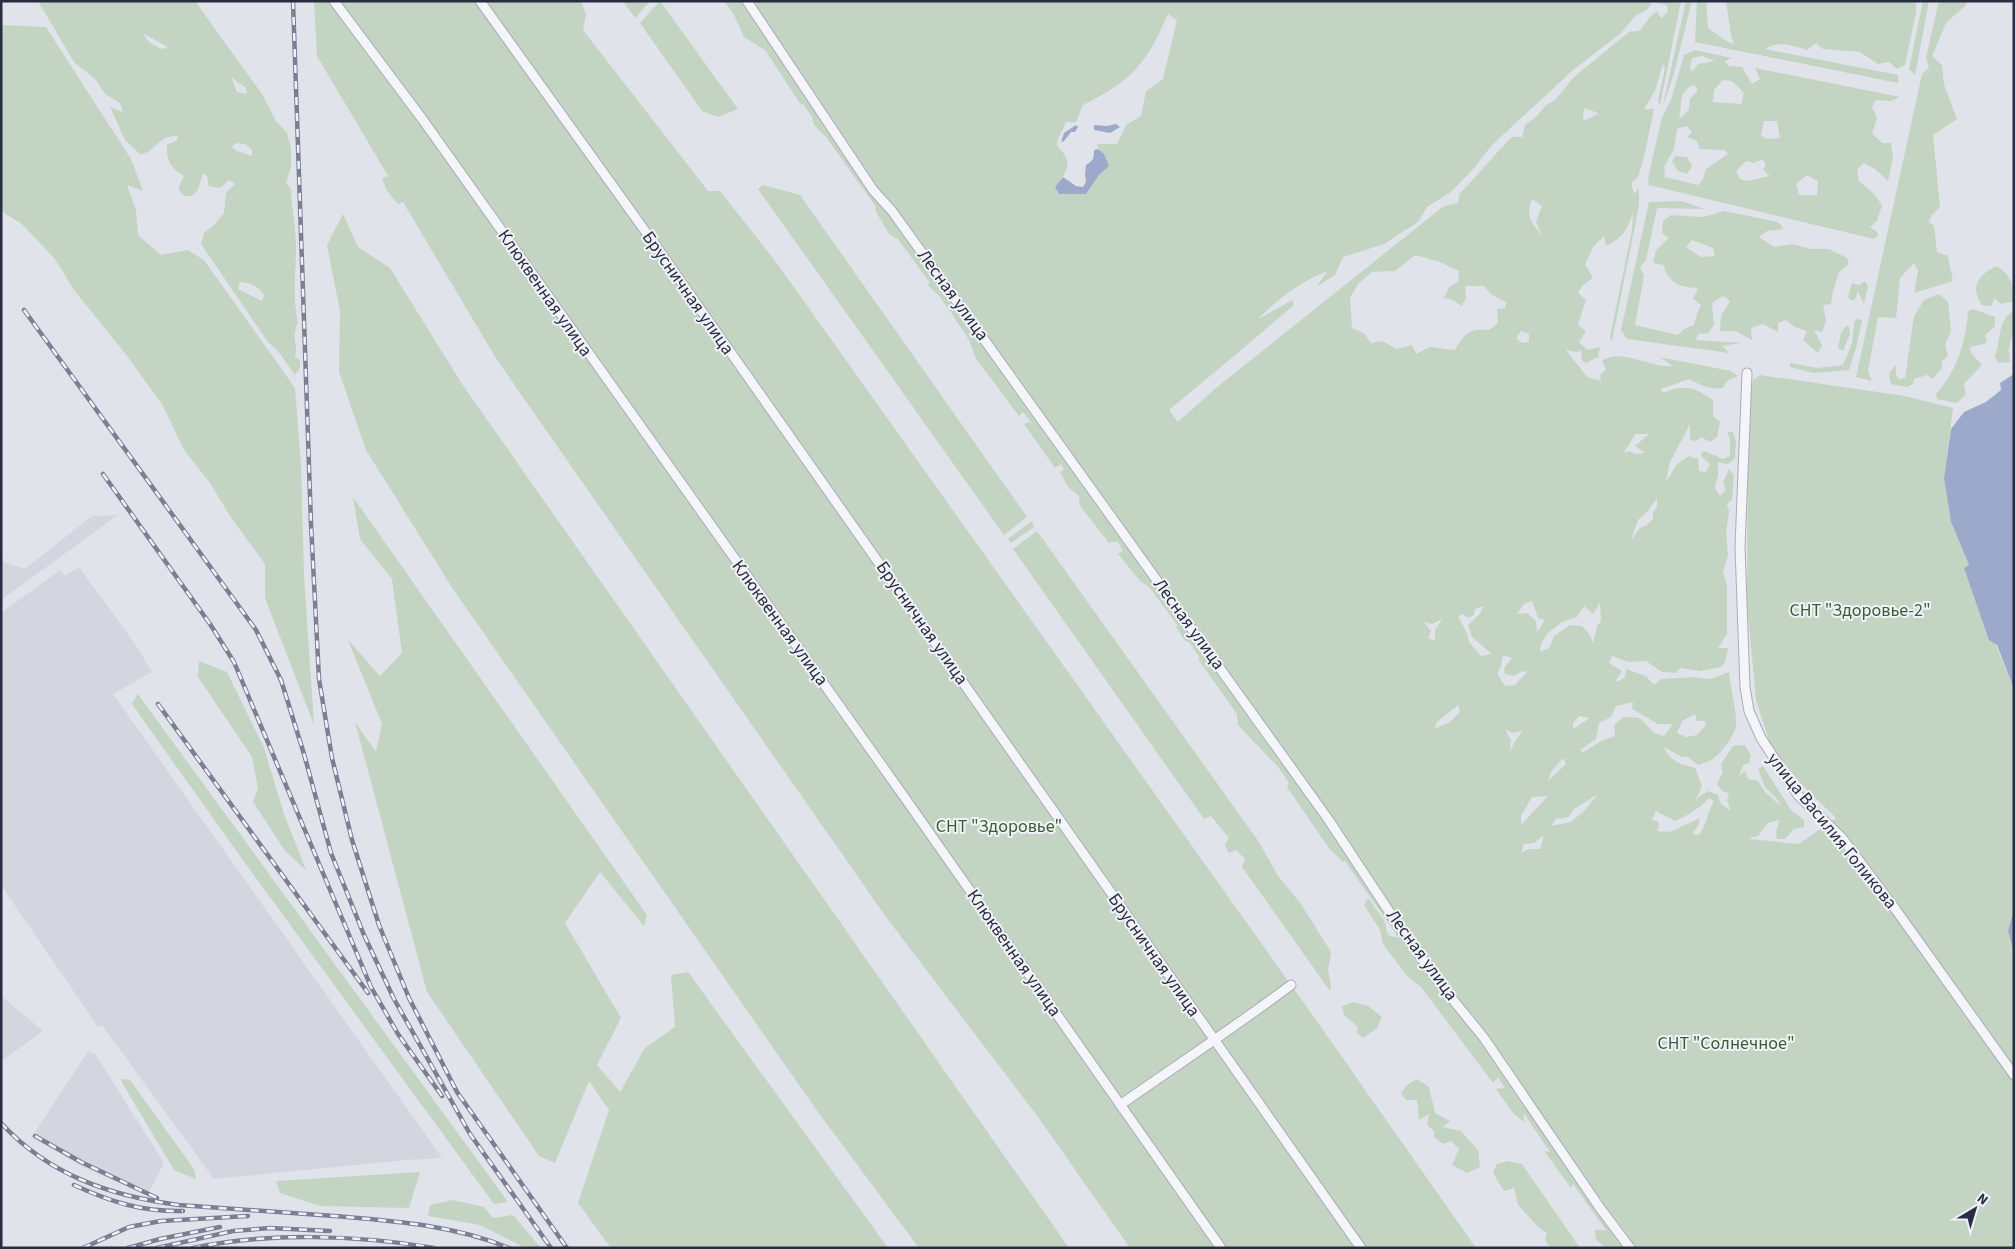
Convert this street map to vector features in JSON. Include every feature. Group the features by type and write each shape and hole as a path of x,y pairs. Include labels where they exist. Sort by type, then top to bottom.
{"street":[{"name":"Клюквенная улица","path":"334,1 423,120 894,782 1221,1248"},
{"name":"Брусничная улица","path":"480,1 658,250 1361,1248"},
{"name":"Лесная улица","path":"747,1 873,190 892,211 1328,819 1400,928 1441,985 1484,1038 1630,1248"},
{"name":"улица Василия Голикова","path":"1747,373 1740,539 1745,687 1750,711 1768,750 1798,795 1842,838 2014,1075"},
{"path":"1120,1105 1213,1040 1240,1024 1291,985"}],"shaded area":[{"path":"118,515 1,600 1,538 3,562 25,569 92,516"},
{"path":"79,567 137,647 152,672 113,694 442,1158 214,1179 102,1025 98,1027 1,885 1,613 60,570 65,576"},
{"path":"1,996 43,1031 1,1061"},
{"path":"88,1051 95,1054 164,1163 149,1192 121,1180 119,1183 79,1165 32,1137"}],"green space":[{"path":"38,1 195,1 262,94 276,121 287,133 291,148 291,167 286,183 291,189 296,241 295,294 298,323 295,333 295,357 300,360 300,368 295,375 278,351 268,342 201,244 204,233 224,213 226,193 235,184 229,180 220,188 209,186 207,176 203,173 198,190 192,196 184,196 178,189 184,176 170,164 167,155 167,145 177,140 178,136 165,138 149,151 140,154 125,140 110,107 123,112 120,103 105,94 96,80 74,62","holes":["143,34 168,47 162,49 150,43","231,77 246,88 247,94 237,92","236,143 245,144 252,150 252,156 237,151 232,147","240,282 248,283 259,289 264,295 262,301 238,289"]},
{"name":"СНТ \"Здоровье\"","path":"314,1 581,1 586,14 583,30 708,191 720,191 776,262 1321,1027 1476,1248 1130,1248 1038,1117 886,917 497,360 403,202 398,204 387,191 382,178 388,176 317,56"},
{"path":"623,1 650,1 635,18"},
{"path":"660,1 738,109 718,117 702,111 640,23"},
{"path":"724,1 1653,1 1647,10 1635,16 1621,33 1573,70 1491,146 1475,167 1451,192 1427,207 1418,222 1384,244 1343,257 1335,275 1316,287 1328,271 1318,275 1299,285 1274,304 1258,319 1293,300 1293,306 1169,410 1178,422 1217,387 1444,206 1458,203 1459,194 1498,151 1512,137 1522,137 1525,125 1536,117 1546,105 1555,100 1574,77 1629,32 1639,31 1657,11 1661,18 1668,12 1667,5 1656,3 1657,1 1681,1 1660,105 1658,101 1665,68 1663,64 1655,91 1644,109 1654,109 1638,177 1631,183 1634,194 1639,188 1639,206 1612,341 1610,337 1632,230 1633,212 1627,228 1621,236 1606,246 1604,236 1594,246 1585,264 1593,278 1583,285 1578,293 1586,300 1578,325 1586,331 1579,342 1587,350 1600,347 1598,357 1586,363 1581,360 1582,351 1566,350 1587,377 1601,381 1600,375 1606,369 1602,361 1618,356 1655,365 1673,366 1659,357 1731,371 1738,376 1728,380 1723,388 1709,388 1689,379 1661,389 1663,393 1677,388 1689,388 1700,392 1713,400 1713,416 1720,422 1717,437 1710,442 1701,437 1697,441 1690,440 1690,424 1670,462 1666,482 1677,464 1689,456 1698,459 1699,471 1706,472 1710,464 1700,455 1704,451 1723,459 1730,456 1730,439 1727,432 1733,432 1736,442 1735,458 1728,464 1718,462 1715,488 1720,496 1726,490 1723,482 1729,469 1734,475 1732,500 1727,504 1729,511 1726,533 1728,555 1723,572 1727,585 1727,634 1718,648 1728,648 1725,662 1721,667 1700,671 1681,668 1675,673 1662,672 1646,661 1628,662 1612,656 1609,663 1622,671 1615,682 1625,678 1626,669 1646,676 1654,685 1661,679 1694,677 1711,679 1729,672 1736,727 1730,740 1720,753 1711,760 1698,765 1688,757 1682,757 1664,747 1673,759 1681,764 1695,768 1702,786 1696,799 1708,791 1718,795 1721,804 1731,811 1727,801 1729,793 1722,791 1717,784 1723,772 1721,764 1733,746 1745,745 1751,756 1749,763 1743,765 1739,776 1745,771 1748,779 1758,781 1766,793 1781,806 1765,787 1758,769 1763,766 1791,810 1804,820 1804,827 1794,829 1785,839 1777,839 1776,832 1780,820 1768,823 1758,836 1749,839 1799,844 1836,818 1801,784 1771,747 1756,700 1747,603 1748,400 1753,380 1760,375 1905,396 1953,408 1944,478 1951,522 1969,565 1964,568 2014,689 2014,909 2008,931 2014,952 2014,1248 1605,1248 1596,1239 1595,1230 1606,1230 1573,1184 1571,1188 1544,1151 1550,1152 1524,1114 1524,1122 1514,1114 1496,1089 1505,1088 1498,1077 1493,1083 1421,987 1406,975 1383,944 1380,930 1364,905 1368,898 1384,920 1388,935 1399,938 1344,860 1343,862 1328,847 1287,787 1289,783 1278,767 1238,725 1237,714 1198,659 1200,658 1189,642 1185,641 1176,627 1178,626 1149,587 1140,581 1118,554 1123,551 1117,541 1109,543 1080,506 1079,496 1069,488 1060,472 1064,469 1061,464 1055,468 1024,424 1029,422 1032,424 1023,412 1019,416 975,357 969,340 950,311 927,284 930,283 898,239 889,234 875,210 876,207 826,137 814,125 812,117 803,104 801,105 765,50 744,37 733,13","holes":["1168,14 1177,20 1163,79 1146,91 1141,116 1126,125 1117,144 1097,144 1109,166 1099,175 1086,194 1055,187 1066,171 1067,166 1066,157 1057,146 1058,139 1066,122 1076,122 1083,105 1114,88 1131,74 1146,56","1584,108 1598,114 1583,121","1532,199 1542,206 1536,222 1542,235 1535,227 1529,214","1415,255 1440,262 1459,271 1458,282 1449,287 1444,298 1451,299 1462,306 1466,298 1465,286 1484,286 1492,295 1506,302 1505,308 1497,309 1498,323 1489,330 1477,330 1468,333 1455,350 1430,347 1416,354 1412,345 1397,349 1382,341 1371,343 1364,333 1352,328 1350,298 1358,284 1372,272 1395,271","1521,331 1529,334 1529,342 1522,343 1516,338","1635,434 1649,434 1635,446 1645,453 1634,454 1630,451 1624,453","1657,498 1653,519 1647,525 1640,528 1631,540 1638,520 1647,512","1532,601 1538,618 1545,620 1537,632 1536,621 1527,613 1517,614 1524,604","1600,603 1601,621 1597,626 1593,643 1590,635 1582,626 1570,625 1554,636 1549,648 1540,652 1541,644 1547,634 1562,622 1577,617 1584,606 1593,614","1484,606 1479,615 1468,625 1472,637 1492,654 1481,656 1469,642 1467,633 1458,617 1462,614 1468,618 1474,615 1475,609","1442,619 1435,630 1435,641 1428,638 1431,631 1424,622 1432,624","1503,655 1512,658 1504,668 1505,674 1514,676 1522,671 1527,672 1515,685 1505,686 1497,673 1501,667","1633,702 1632,709 1658,724 1673,724 1664,736 1654,733 1640,718 1624,717 1614,725 1615,736 1603,740 1582,753 1580,750 1596,739 1599,723 1611,717 1616,706","1458,705 1460,712 1450,722 1434,729 1437,722","1695,714 1697,721 1706,721 1705,726 1697,735 1686,737 1677,733 1682,721","1579,716 1590,718 1573,729 1573,723","1505,729 1512,733 1523,731 1515,741 1510,752 1511,740","1563,758 1566,764 1548,781 1551,772","1598,794 1585,810 1571,822 1551,826 1556,819 1569,817 1574,809","1548,796 1521,825 1521,816 1532,797","1709,798 1714,801 1699,835 1692,834 1698,826 1700,818 1670,832 1657,831 1659,827 1658,821 1652,820 1656,811 1675,821 1693,811","1544,835 1540,849 1529,849 1521,853 1524,844 1534,843"]},
{"path":"1686,1 1692,1 1673,77 1663,105"},
{"path":"1697,1 1706,1 1708,28 1734,44 1726,1 1916,1 1916,12 1905,65 1897,69 1889,62 1878,64 1860,52 1823,49 1816,43 1807,50 1781,44 1765,49 1898,75 1898,83 1695,42"},
{"path":"1923,1 1929,1 1915,75 1909,69"},
{"path":"1939,1 1967,1 1966,5 1946,23 1932,56 1942,65 1944,85 1957,119 1933,135 1940,207 1932,215 1929,222 1934,226 1937,252 1948,256 1953,281 1914,293 1918,271 1914,263 1900,278 1896,318 1878,317 1868,371 1872,381 1856,377 1922,74 1929,68 1926,57"},
{"path":"1,25 46,27 131,159 143,191 127,185 136,210 138,235 161,255 188,250 204,260 295,388 301,465 304,576 314,725 265,598 265,564 232,519 210,483 184,450 163,406 128,357 74,290 55,259 22,224 4,213 1,209"},
{"path":"1695,50 1732,58 1725,61 1728,66 1742,67 1752,84 1760,79 1755,68 1900,97 1891,101 1876,100 1872,107 1877,118 1872,134 1883,143 1891,143 1893,158 1888,181 1875,169 1864,163 1857,169 1859,181 1874,194 1882,205 1877,221 1870,227 1879,234 1874,239 1649,185 1648,178 1662,117 1671,100 1684,55","holes":["1702,56 1715,61 1698,64 1692,72 1690,67 1692,58","1723,80 1732,81 1744,93 1741,104 1713,102 1714,90","1694,85 1698,90 1690,99 1689,110 1679,119 1685,91","1764,121 1777,121 1780,138 1767,139 1761,135","1687,126 1692,132 1687,137 1697,141 1700,149 1725,150 1728,154 1706,169 1703,179 1698,185 1665,177 1664,167 1674,149 1677,129","1763,159 1766,165 1763,170 1770,176 1747,181 1740,179 1736,171 1746,161 1754,163","1807,175 1818,181 1817,195 1799,195 1796,184"]},
{"path":"1675,156 1687,157 1692,166 1687,174 1678,171 1672,162"},
{"path":"763,185 800,195 1027,517 1004,535 758,189"},
{"path":"1682,201 1704,209 1657,208 1646,260 1640,267 1644,276 1635,325 1678,335 1684,329 1694,325 1701,305 1693,299 1698,288 1686,287 1676,283 1669,276 1663,265 1653,263 1656,250 1669,238 1662,233 1663,221 1671,215 1703,217 1724,211 1778,222 1784,229 1767,231 1759,237 1774,247 1792,244 1811,249 1829,249 1847,258 1849,264 1839,272 1831,304 1823,305 1826,321 1822,332 1814,330 1822,345 1818,353 1803,340 1807,331 1795,327 1786,320 1778,323 1778,332 1763,324 1751,328 1752,340 1736,331 1720,331 1721,316 1730,301 1723,296 1712,303 1714,325 1708,333 1698,334 1696,340 1741,343 1722,346 1729,353 1627,339 1621,330 1649,202","holes":["1692,240 1713,248 1715,256 1701,257 1686,247"]},
{"path":"343,214 358,247 390,268 462,384 1069,1248 919,1248 815,1108 453,589 366,450 339,372 340,311 327,245"},
{"path":"1997,266 2010,280 2014,299 2011,302 2001,304 1994,298 1992,306 1982,305 1976,292 1976,286 1985,273"},
{"path":"1865,281 1868,286 1864,304 1858,291 1855,300 1850,300 1848,297 1852,283 1859,285"},
{"path":"1939,294 1948,302 1951,331 1945,345 1948,356 1942,361 1942,368 1932,379 1927,375 1914,379 1913,384 1907,387 1891,384 1889,373 1896,365 1896,375 1899,379 1905,378 1914,316 1924,300"},
{"path":"1973,309 1995,317 1995,326 1985,335 1987,343 1970,347 1971,353 1982,365 1964,384 1966,394 1957,403 1937,399 1936,394 1955,366 1963,344 1968,311"},
{"path":"2014,311 2014,340 2012,335 2009,349 2010,362 1998,363 1995,356 2000,331 2005,319"},
{"path":"1855,319 1862,320 1849,370 1813,373 1790,367 1790,363 1817,368 1843,365 1852,343"},
{"path":"1846,326 1849,326 1850,334 1843,351 1838,348 1841,333"},
{"path":"353,497 647,915 644,926 600,872 565,923 621,1018 597,1065 620,1092 645,1048 675,1027 671,975 688,972 888,1248 611,1248 578,1203 609,1110 589,1081 555,1163 539,1156 427,992 355,722 376,752 382,724 348,640 380,676 402,653 392,579 360,539"},
{"path":"1032,521 1034,527 1011,543 1008,539"},
{"path":"1037,531 1259,842 1278,876 1301,904 1331,952 1328,970 1331,985 1330,991 1242,867 1245,859 1236,850 1229,853 1225,845 1229,838 1211,816 1204,819 1013,549"},
{"path":"199,661 227,672 264,748 284,814 306,870 285,851 253,802 258,788 252,757 198,677"},
{"path":"138,694 508,1202 494,1204 240,856 132,704"},
{"path":"1353,1002 1368,1006 1382,1017 1377,1028 1363,1038 1357,1033 1358,1027 1344,1015 1342,1006"},
{"path":"120,1079 130,1080 194,1169 196,1179 174,1170"},
{"path":"1417,1079 1429,1087 1435,1113 1450,1121 1443,1127 1461,1131 1478,1150 1480,1167 1467,1173 1452,1165 1459,1149 1451,1141 1443,1144 1434,1137 1434,1131 1427,1125 1429,1114 1419,1120 1417,1100 1406,1100 1401,1093 1408,1084"},
{"path":"1508,1161 1522,1164 1580,1248 1550,1248 1545,1239 1547,1233 1539,1228 1518,1205 1514,1188 1504,1191 1493,1173 1497,1164"},
{"path":"420,1172 409,1208 320,1206 280,1193 276,1181"},
{"path":"453,1200 484,1207 493,1218 513,1215 541,1248 525,1248 480,1225 428,1216 430,1205"}],"water":[{"path":"1116,124 1120,127 1110,133 1094,130 1094,125 1107,126"},
{"path":"1076,125 1078,127 1075,132 1071,132 1061,142 1064,133"},
{"path":"1098,149 1104,154 1109,166 1099,175 1086,194 1059,194 1055,187 1063,177 1076,186 1083,187 1086,182 1086,165 1093,159 1094,150"},
{"path":"2014,374 2014,689 1997,645 1989,640 1964,568 1969,565 1951,522 1944,478 1951,429 1964,412 1986,402 2001,390 2000,383"},
{"path":"2014,909 2014,952 2008,931"}],"railway":[{"path":"293,1 311,524 319,679 332,758 352,840 379,925 409,998 457,1092 567,1248"},
{"path":"24,310 256,630 281,680 304,754 331,853 364,935 394,999 470,1134 551,1248"},
{"path":"103,474 210,624 234,662 371,987 398,1034 442,1096"},
{"path":"158,704 368,993"},
{"path":"1,1123 39,1156 60,1169 82,1180 129,1196 179,1205 334,1216 423,1225 467,1234 509,1248"},
{"path":"35,1136 81,1162 157,1198"},
{"path":"74,1185 127,1205 154,1210 183,1211"},
{"path":"83,1248 129,1227 161,1221 248,1216"},
{"path":"128,1248 160,1239 220,1227"},
{"path":"157,1248 233,1231 270,1228 330,1231"},
{"path":"193,1248 251,1239 313,1237 375,1240 434,1248"}],"park label":[{"name":"СНТ \"Здоровье-2\"","path":"1860,610"},
{"name":"СНТ \"Солнечное\"","path":"1726,1043"}]}
